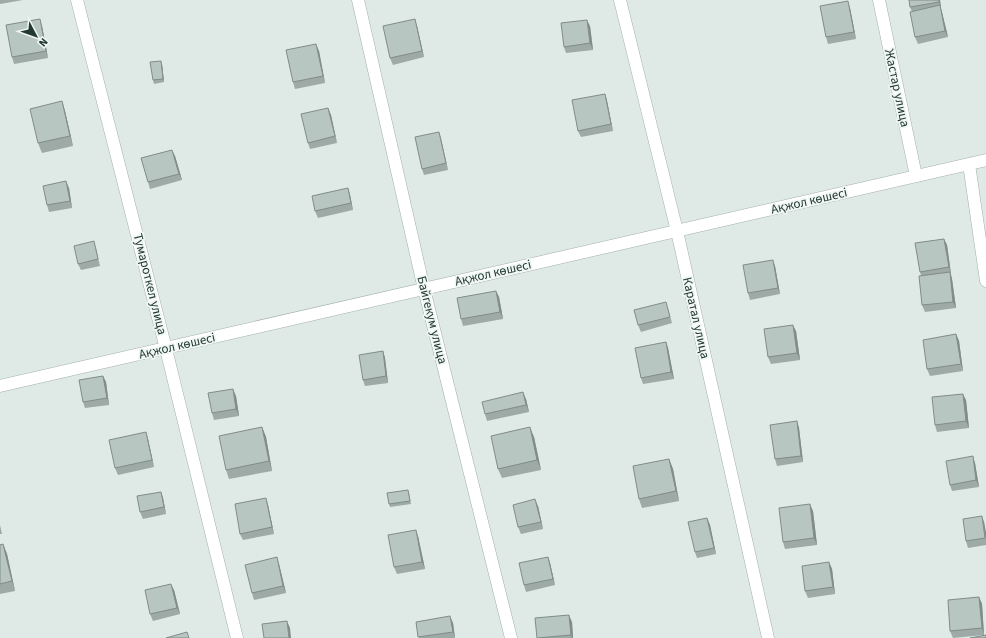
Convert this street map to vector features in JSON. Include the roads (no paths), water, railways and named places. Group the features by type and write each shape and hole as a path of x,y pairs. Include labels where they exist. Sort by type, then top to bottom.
{"street":[{"name":"Тумароткел улица","path":"77,0 166,349 237,638"},
{"name":"Байгекум улица","path":"358,0 424,289 511,638"},
{"name":"Каратал улица","path":"620,0 677,231 768,638"},
{"name":"Жастар улица","path":"879,0 916,176"},
{"name":"Ақжол көшесі","path":"0,386 986,160"},
{"path":"969,164 986,282"}]}
